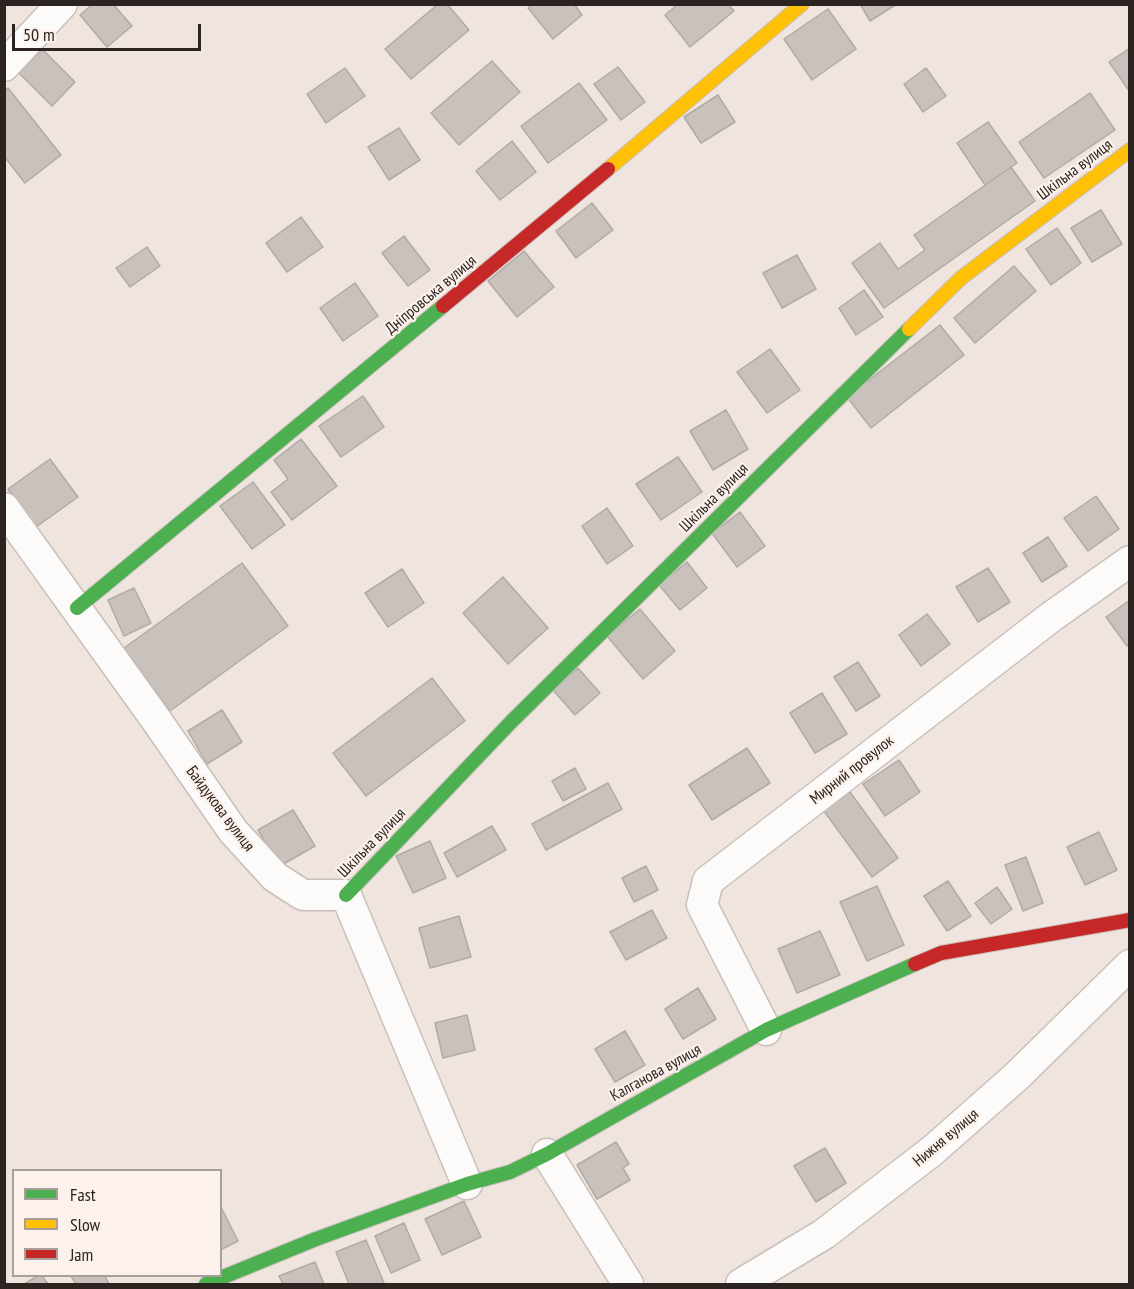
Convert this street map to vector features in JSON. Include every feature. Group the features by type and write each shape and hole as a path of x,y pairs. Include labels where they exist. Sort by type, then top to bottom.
{"street":[{"path":"4,66 62,4"},
{"name":"Дніпровська вулиця","path":"77,608 548,220 802,4"},
{"name":"Шкільна вулиця","path":"346,895 511,722 961,278 1130,150"},
{"name":"Байдукова вулиця","path":"4,508 77,608 232,831 275,878 303,896 346,895"},
{"name":"Мирний провулок","path":"766,1030 702,905 708,881 1051,617 1130,561"},
{"path":"346,895 467,1184"},
{"name":"Калганова вулиця","path":"206,1284 316,1239 467,1184 510,1172 547,1154 766,1030 941,953 1130,920"},
{"name":"Нижня вулиця","path":"741,1284 824,1233 932,1151 1017,1076 1130,965"},
{"path":"547,1154 628,1284"}],"building":[{"path":"93,4 113,4 132,26 107,47 80,15"},
{"path":"438,4 447,4 469,30 411,79 385,49"},
{"path":"533,4 574,4 582,15 553,39 528,8"},
{"path":"678,4 728,4 734,11 690,47 665,15"},
{"path":"860,4 897,4 870,21"},
{"path":"828,9 856,49 812,80 784,39"},
{"path":"1130,48 1130,92 1109,62"},
{"path":"42,49 75,82 52,106 19,73"},
{"path":"492,61 520,92 459,145 431,113"},
{"path":"618,67 645,102 621,120 594,84"},
{"path":"345,68 365,96 326,123 307,94"},
{"path":"926,68 946,96 923,112 904,84"},
{"path":"579,83 607,120 548,163 521,126"},
{"path":"8,88 61,155 25,183 4,156 4,92"},
{"path":"1090,93 1115,130 1044,178 1019,142"},
{"path":"718,95 735,122 701,143 684,117"},
{"path":"988,122 1017,163 985,185 957,143"},
{"path":"399,128 420,160 389,180 368,147"},
{"path":"512,141 536,172 500,200 476,171"},
{"path":"1011,167 1035,201 884,308 852,263 880,243 898,269 925,250 914,235"},
{"path":"592,203 613,230 576,258 556,231"},
{"path":"1101,210 1122,244 1092,262 1071,228"},
{"path":"301,217 323,247 287,272 266,243"},
{"path":"1057,228 1081,263 1051,285 1026,249"},
{"path":"404,236 430,270 408,286 382,253"},
{"path":"147,247 160,266 130,287 116,268"},
{"path":"524,251 554,287 517,317 488,281"},
{"path":"797,255 816,289 782,308 763,273"},
{"path":"1014,266 1036,291 975,343 954,318"},
{"path":"355,283 378,316 343,341 320,308"},
{"path":"864,290 883,317 856,335 839,308"},
{"path":"940,325 964,355 871,428 847,397"},
{"path":"770,349 800,390 767,413 737,372"},
{"path":"363,396 384,427 341,457 319,426"},
{"path":"726,410 748,449 713,470 690,431"},
{"path":"301,439 337,486 292,520 271,492 288,479 274,460"},
{"path":"678,457 702,492 661,520 636,484"},
{"path":"50,459 78,497 36,527 8,489"},
{"path":"253,482 285,525 252,549 220,506"},
{"path":"1096,496 1119,529 1088,551 1064,518"},
{"path":"607,508 633,546 607,564 582,526"},
{"path":"740,512 765,546 737,567 712,533"},
{"path":"1048,537 1067,566 1042,582 1023,553"},
{"path":"687,562 707,588 680,610 659,585"},
{"path":"242,563 288,626 170,711 124,648"},
{"path":"988,568 1010,602 978,622 956,587"},
{"path":"402,569 424,603 388,627 365,593"},
{"path":"503,577 548,628 508,664 463,613"},
{"path":"134,588 151,623 124,636 108,600"},
{"path":"1130,600 1130,644 1127,646 1106,617"},
{"path":"640,609 675,651 643,679 607,636"},
{"path":"927,614 950,644 921,666 899,635"},
{"path":"858,662 880,696 856,711 834,677"},
{"path":"578,668 600,693 575,715 553,690"},
{"path":"432,678 465,721 366,796 333,753"},
{"path":"822,693 847,734 815,753 790,713"},
{"path":"222,710 242,742 207,764 188,731"},
{"path":"747,748 770,783 712,820 689,785"},
{"path":"899,760 920,792 885,816 863,784"},
{"path":"575,768 586,789 563,801 552,781"},
{"path":"608,783 622,809 546,850 532,824"},
{"path":"850,792 898,858 872,877 824,811"},
{"path":"293,810 315,846 280,866 258,830"},
{"path":"492,826 506,850 457,877 444,853"},
{"path":"1099,832 1117,870 1085,885 1067,847"},
{"path":"430,841 446,878 413,893 396,856"},
{"path":"1026,857 1043,903 1023,911 1005,865"},
{"path":"646,866 658,890 634,902 622,878"},
{"path":"948,881 971,916 947,931 924,896"},
{"path":"877,886 904,945 867,961 840,902"},
{"path":"997,887 1012,909 991,924 975,903"},
{"path":"652,910 667,938 626,960 610,932"},
{"path":"459,916 471,957 430,968 419,928"},
{"path":"820,931 840,975 797,993 778,949"},
{"path":"698,988 716,1019 683,1039 665,1009"},
{"path":"467,1015 475,1050 443,1058 435,1023"},
{"path":"625,1031 645,1065 615,1082 595,1049"},
{"path":"616,1142 629,1164 623,1168 630,1180 597,1199 577,1165"},
{"path":"825,1148 846,1183 816,1202 794,1166"},
{"path":"464,1201 481,1237 442,1255 425,1219"},
{"path":"222,1209 238,1241 222,1249"},
{"path":"404,1223 420,1260 391,1273 375,1236"},
{"path":"366,1240 384,1283 349,1284 336,1252"},
{"path":"315,1262 324,1284 283,1284 279,1276"},
{"path":"36,1277 43,1277 48,1284 24,1284"},
{"path":"72,1277 106,1277 109,1284 76,1284"}],"traffic: fast":[{"path":"77,608 443,306"},
{"path":"346,895 511,722 909,329"},
{"path":"206,1284 316,1239 467,1184 510,1172 547,1154 766,1030 915,964"}],"traffic: slow":[{"path":"608,169 802,4"},
{"path":"909,329 961,278 1130,150"}],"traffic: jam":[{"path":"443,306 608,169"},
{"path":"915,964 941,953 1130,920"}]}
